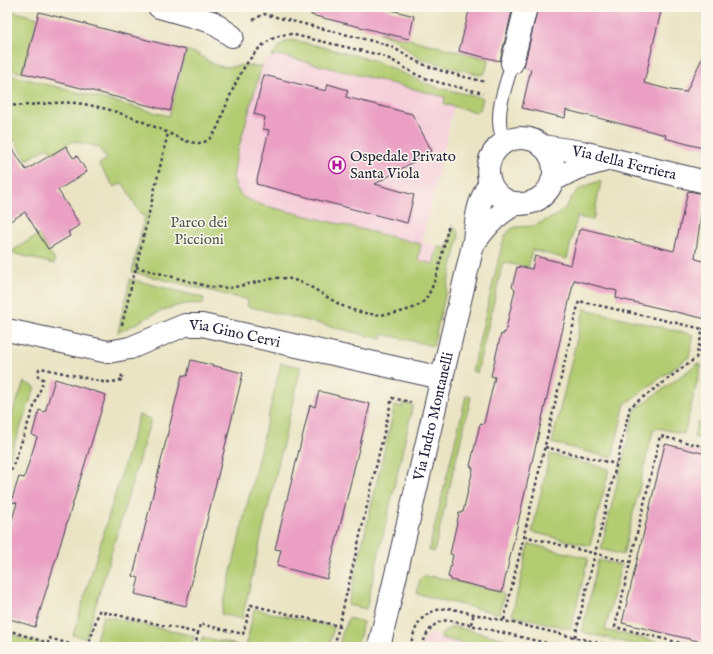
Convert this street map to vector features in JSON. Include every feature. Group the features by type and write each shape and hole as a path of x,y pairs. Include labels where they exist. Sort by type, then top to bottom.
{"street":[{"path":"159,7 212,22 232,36"},
{"path":"512,63 526,7"},
{"name":"Via della Ferriera","path":"504,142 514,138 524,138 534,140 542,146 549,154 553,163 554,173 552,181"},
{"path":"504,142 493,152 489,159 488,175 494,190 501,197 508,201 517,203 525,204 539,198 549,188 552,181 575,169 611,159"},
{"name":"Via della Ferriera","path":"542,146 572,150 706,182"},
{"path":"473,245 478,206 490,182"},
{"name":"Via Indro Montanelli","path":"379,647 473,245 490,222 504,210 517,203"},
{"name":"Via Gino Cervi","path":"7,330 101,352 108,352 130,348 185,325 202,325 442,378"}],"lane":[{"path":"504,142 500,126 500,116 512,63"}],"path":[{"path":"253,20 264,14 384,44 426,66 487,82"},
{"path":"7,105 28,106 68,103 84,105 113,112 194,143 205,142 210,139 217,128 241,74 251,57 270,39 284,34 295,34 380,55 422,77 484,94"},
{"path":"121,331 168,133"},
{"path":"136,267 210,287 222,288 230,288 284,277 298,281 351,310 372,315 390,315 409,310 426,299 435,279 448,224"},
{"path":"504,620 579,301 704,329 696,358 630,407 575,637"},
{"path":"7,482 43,382 43,379 38,376 39,369 41,368 102,382 123,380 121,375 116,376"},
{"path":"334,647 392,398 410,402 411,397"},
{"path":"697,647 615,627 629,562 660,436 706,447"},
{"path":"544,447 616,464"},
{"path":"524,536 629,562"},
{"path":"195,647 200,624 243,634 250,605 339,626"},
{"path":"410,647 417,624 424,616 431,611 448,608 617,647"},
{"path":"88,647 99,611 198,633"},
{"path":"471,625 474,613"},
{"path":"422,647 429,629 438,622 450,620 564,647"},
{"path":"7,630 48,643"},
{"path":"46,647 49,638 80,647"}],"shaded area":[{"name":"Ospedale Privato Santa Viola","path":"277,55 445,97 444,104 454,106 422,242 438,246 434,264 417,260 421,244 258,204 249,201 238,191 233,178 234,172 260,68 265,60"},
{"path":"455,627 537,647 422,647 426,634 439,637 445,630"}],"green space":[{"path":"12,11 38,18 23,73 7,69 7,29"},
{"path":"380,32 489,59 485,73 480,75 421,59 397,41"},
{"path":"291,40 373,60 439,88 483,98 480,110 476,112 444,104 445,97 283,56 277,55 271,57 283,43"},
{"name":"Parco dei Piccioni","path":"186,50 198,54 213,64 219,66 227,67 247,65 256,67 262,65 237,154 233,178 238,191 243,197 258,204 421,244 418,260 433,264 438,246 447,249 453,228 457,230 459,237 433,346 383,334 382,339 247,306 248,300 132,272 145,216 141,215 123,183 114,187 99,164 107,159 99,147 73,141 53,154 48,147 27,160 7,128 7,74 169,116"},
{"path":"600,181 593,220 577,217 567,259 532,250 528,268 503,262 477,373 472,371 505,236 511,229 516,227 533,226 556,216 565,208 579,189"},
{"path":"39,234 55,261 54,264 13,253 12,251"},
{"path":"130,279 204,298 203,304 185,304 176,306 118,332"},
{"path":"584,309 694,335 689,357 625,404 612,458 552,443"},
{"path":"281,363 301,367 242,619 221,614"},
{"path":"697,364 701,365 701,367 684,434 658,428 653,431 623,555 601,549 635,410"},
{"path":"24,382 35,387 7,465 7,428"},
{"path":"466,396 471,397 434,552 429,550"},
{"path":"403,403 413,405 366,609 348,605 395,405 402,407"},
{"path":"139,415 151,419 86,638 73,635"},
{"path":"697,422 706,424 706,440 694,437"},
{"path":"550,454 609,469 590,546 532,532"},
{"path":"529,544 588,558 571,629 512,615"},
{"path":"598,560 621,565 605,630 664,643 664,647 645,647 582,632"},
{"path":"424,576 432,578 432,576 502,592 504,595 500,612 496,613 417,594 420,579"},
{"path":"254,609 334,627 329,647 246,647"},
{"path":"103,616 194,636 191,647 94,647"},
{"path":"348,618 363,622 357,647 339,647 343,629 345,629"},
{"path":"455,627 537,647 477,647 441,638 445,631"},
{"path":"7,633 43,644 42,647 7,647"},
{"path":"202,637 245,647 200,647"}],"building":[{"path":"312,7 380,7 414,16 409,39 311,15"},
{"path":"470,7 513,7 500,61 459,51"},
{"path":"538,7 662,7 644,83 686,92 706,50 706,149 665,138 666,135 566,110 565,118 522,108 531,69 524,67"},
{"path":"39,12 186,50 170,111 23,73"},
{"path":"264,75 326,91 328,84 348,90 346,97 412,114 432,151 375,184 414,195 407,223 256,184 269,130 263,129 265,117 254,114"},
{"path":"7,139 26,170 66,146 73,158 77,156 87,172 58,190 80,225 68,232 70,236 48,249 25,212 7,223"},
{"path":"688,191 704,194 695,258 706,262 706,319 616,298 617,291 574,280 502,592 451,580 451,578 448,577 453,555 450,554 459,513 462,513 462,511 463,512 473,469 470,466 480,424 482,425 484,423 495,377 491,376 501,334 503,335 504,332 505,333 515,290 512,287 517,267 519,268 519,266 532,269 535,256 571,265 579,230 581,231 581,228 674,251"},
{"path":"191,360 243,373 186,606 135,594 139,578 133,576 182,375 187,376"},
{"path":"55,379 106,395 35,627 7,618 7,536 17,503 11,502 19,477 24,478 37,437 32,435 39,410 45,412"},
{"path":"319,391 370,404 327,579 277,566 281,550 275,549 310,405 315,407"},
{"path":"665,444 706,454 706,643 622,623"}],"place":[{"name":"Ospedale Privato Santa Viola","path":"337,165"}]}
